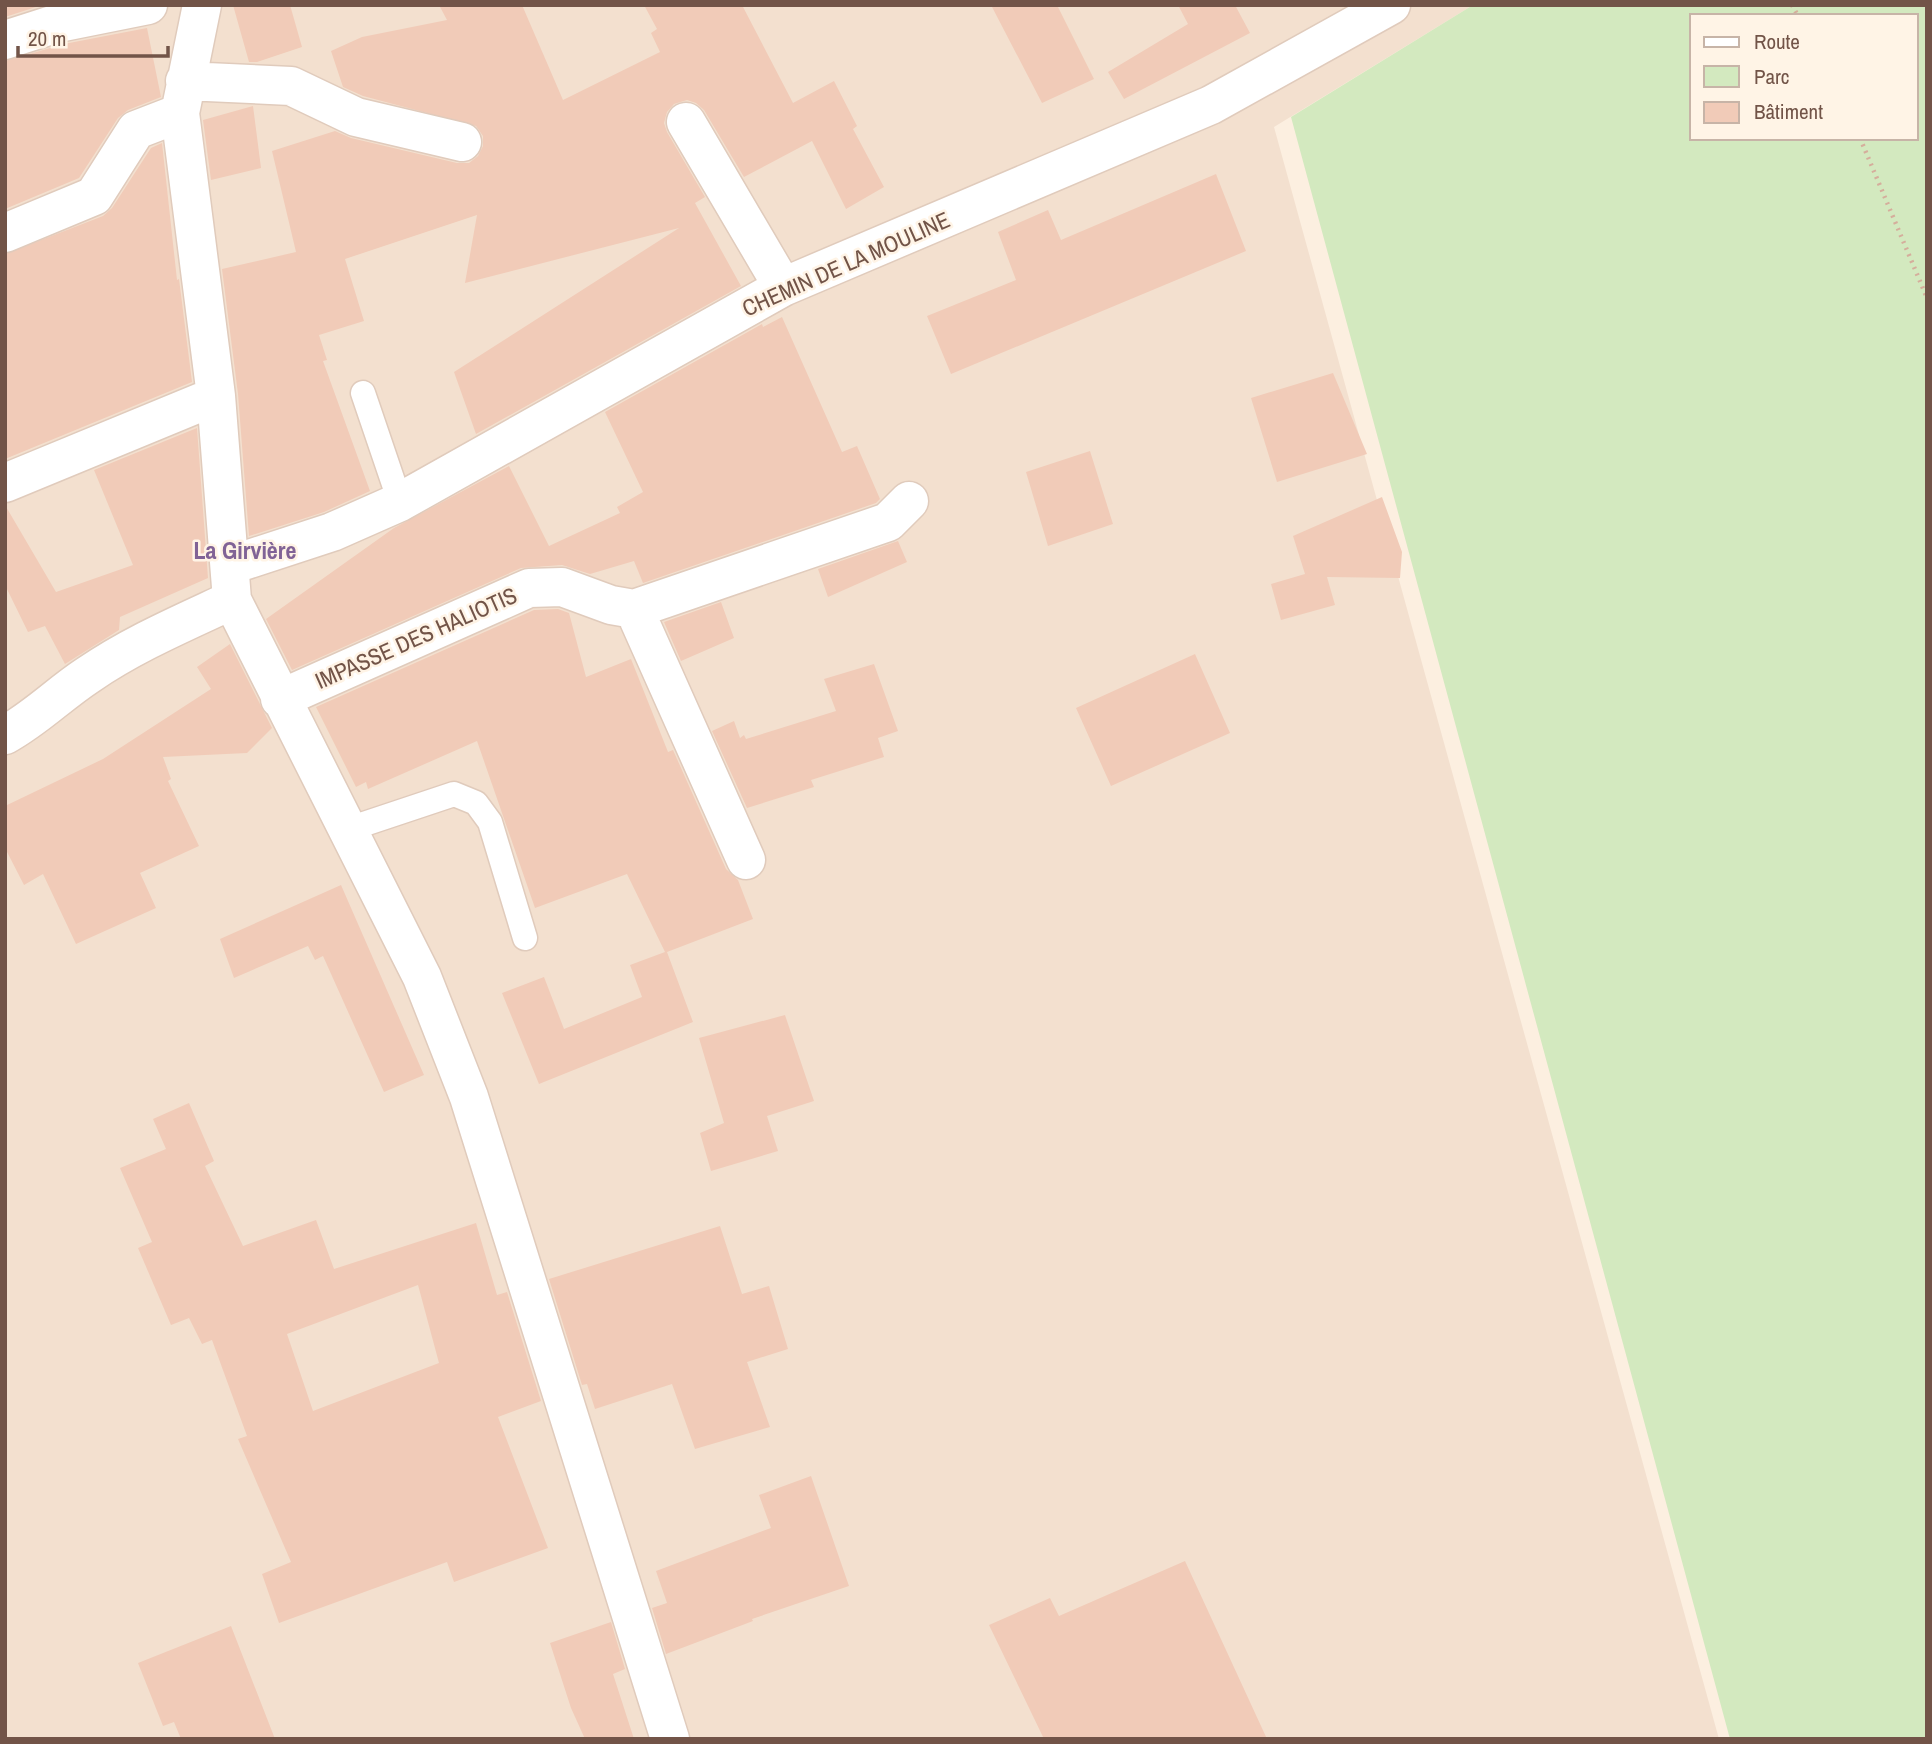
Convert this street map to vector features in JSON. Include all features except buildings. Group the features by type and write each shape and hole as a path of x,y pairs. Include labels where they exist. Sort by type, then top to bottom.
{"street":[{"path":"5,40 58,23 148,5"},
{"path":"202,5 182,97 216,397 231,582 279,699 349,829 422,977 469,1097 670,1739"},
{"name":"CHEMIN DE LA MOULINE","path":"5,735 34,719 86,676 231,582 400,502 783,287 1211,105 1391,5"},
{"path":"5,233 94,196 136,130 182,97 291,86 356,117 461,142"},
{"path":"686,122 783,287"},
{"path":"5,483 216,397"},
{"path":"747,860 634,609 888,522 909,501"},
{"name":"IMPASSE DES HALIOTIS","path":"279,699 529,588 562,587 611,605 634,609"}],"lane":[{"path":"363,393 400,502"},
{"path":"349,829 454,794 476,803 490,822 526,938"}],"path":[{"path":"1861,140 1927,299"}],"shaded area":[{"path":"5,5 1473,5 1274,127 1719,1739 5,1739"}],"green space":[{"path":"1473,5 1927,5 1927,1739 1730,1739 1291,117"}],"district":[{"name":"La Girvière","path":"245,551"}]}
